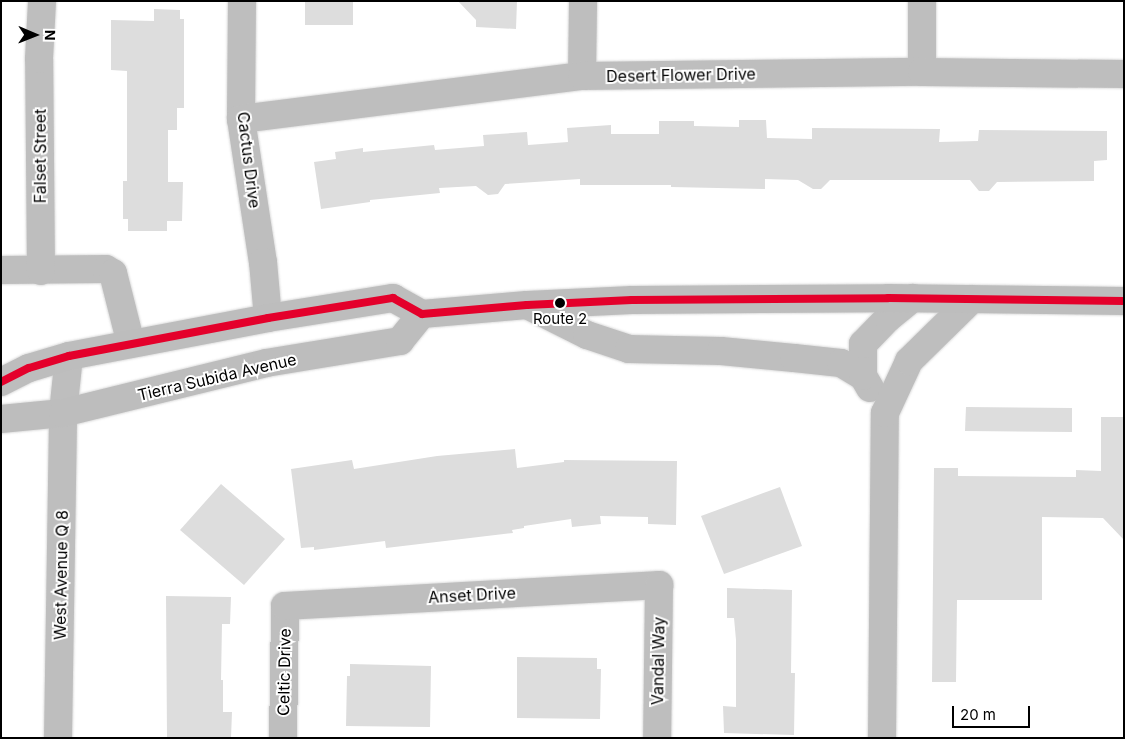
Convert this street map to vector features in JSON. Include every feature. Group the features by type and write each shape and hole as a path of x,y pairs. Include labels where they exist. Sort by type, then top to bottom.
{"main road":[{"path":"1,382 29,368 69,356 268,318 393,298 422,314 526,304 632,300 912,298 1124,301"},
{"name":"Tierra Subida Avenue","path":"1,419 63,413 266,363 400,341 422,314"}],"street":[{"name":"Falset Street","path":"41,271 39,59 42,1"},
{"name":"Cactus Drive","path":"242,1 242,119 263,262 268,318"},
{"path":"582,76 583,1"},
{"path":"922,1 922,72"},
{"name":"Desert Flower Drive","path":"242,119 582,76 922,72 1124,74"},
{"path":"1,270 106,269 113,273 130,344"},
{"path":"885,413 864,376 863,344 888,318 912,298"},
{"path":"882,738 885,413 909,361 972,299"},
{"path":"526,304 587,335 629,349 721,351 841,363 864,376"},
{"name":"West Avenue Q 8","path":"58,738 63,413 69,356"},
{"name":"Anset Drive","path":"284,606 659,585"},
{"name":"Vandal Way","path":"657,738 659,585"},
{"name":"Celtic Drive","path":"283,738 284,606"}],"building":[{"path":"305,1 353,1 353,25 305,25"},
{"path":"458,1 517,1 516,29 476,27 476,20"},
{"path":"154,9 180,10 180,19 184,19 184,108 177,108 177,130 168,130 168,182 183,182 182,221 167,221 167,231 128,231 128,219 123,219 123,181 127,181 127,71 111,70 111,20 154,21"},
{"path":"739,120 766,120 767,138 812,139 812,128 940,129 939,142 978,141 979,130 1107,131 1107,160 1094,161 1094,181 997,182 989,191 979,191 970,180 830,180 821,189 813,189 798,180 765,179 765,189 671,187 671,185 580,185 580,179 505,184 498,194 488,195 476,186 439,188 440,193 370,200 370,202 321,209 314,162 336,159 335,152 363,148 363,152 434,145 435,150 484,146 483,135 527,132 528,145 568,142 567,128 611,125 611,134 659,134 659,121 694,121 694,126 739,127"},
{"path":"966,407 1072,408 1072,432 965,431"},
{"path":"1101,417 1124,417 1124,540 1103,518 1042,517 1042,600 957,600 956,682 932,682 934,468 958,468 958,476 1076,477 1076,470 1101,471"},
{"path":"515,449 517,468 564,462 564,460 677,461 676,525 648,524 648,517 600,516 601,524 572,527 571,519 524,526 524,528 512,530 513,533 386,548 385,541 314,550 314,547 301,548 291,469 352,460 354,469 437,456"},
{"path":"221,484 285,539 244,585 180,530"},
{"path":"780,487 802,546 724,574 701,516"},
{"path":"727,588 792,590 791,673 795,673 794,735 724,733 723,706 736,707 736,640 734,618 727,618"},
{"path":"166,596 231,597 230,624 222,624 221,680 223,680 223,712 232,712 231,738 167,738"},
{"path":"517,657 597,658 597,669 601,669 600,719 517,718"},
{"path":"350,664 431,666 430,727 346,726 347,676 350,676"}],"transit line":[{"name":"20","path":"1,382 29,368 69,356 268,318 393,298 422,314 527,305 632,300 888,298 1124,301"}],"place":[{"name":"Route 2","path":"560,303"}]}
